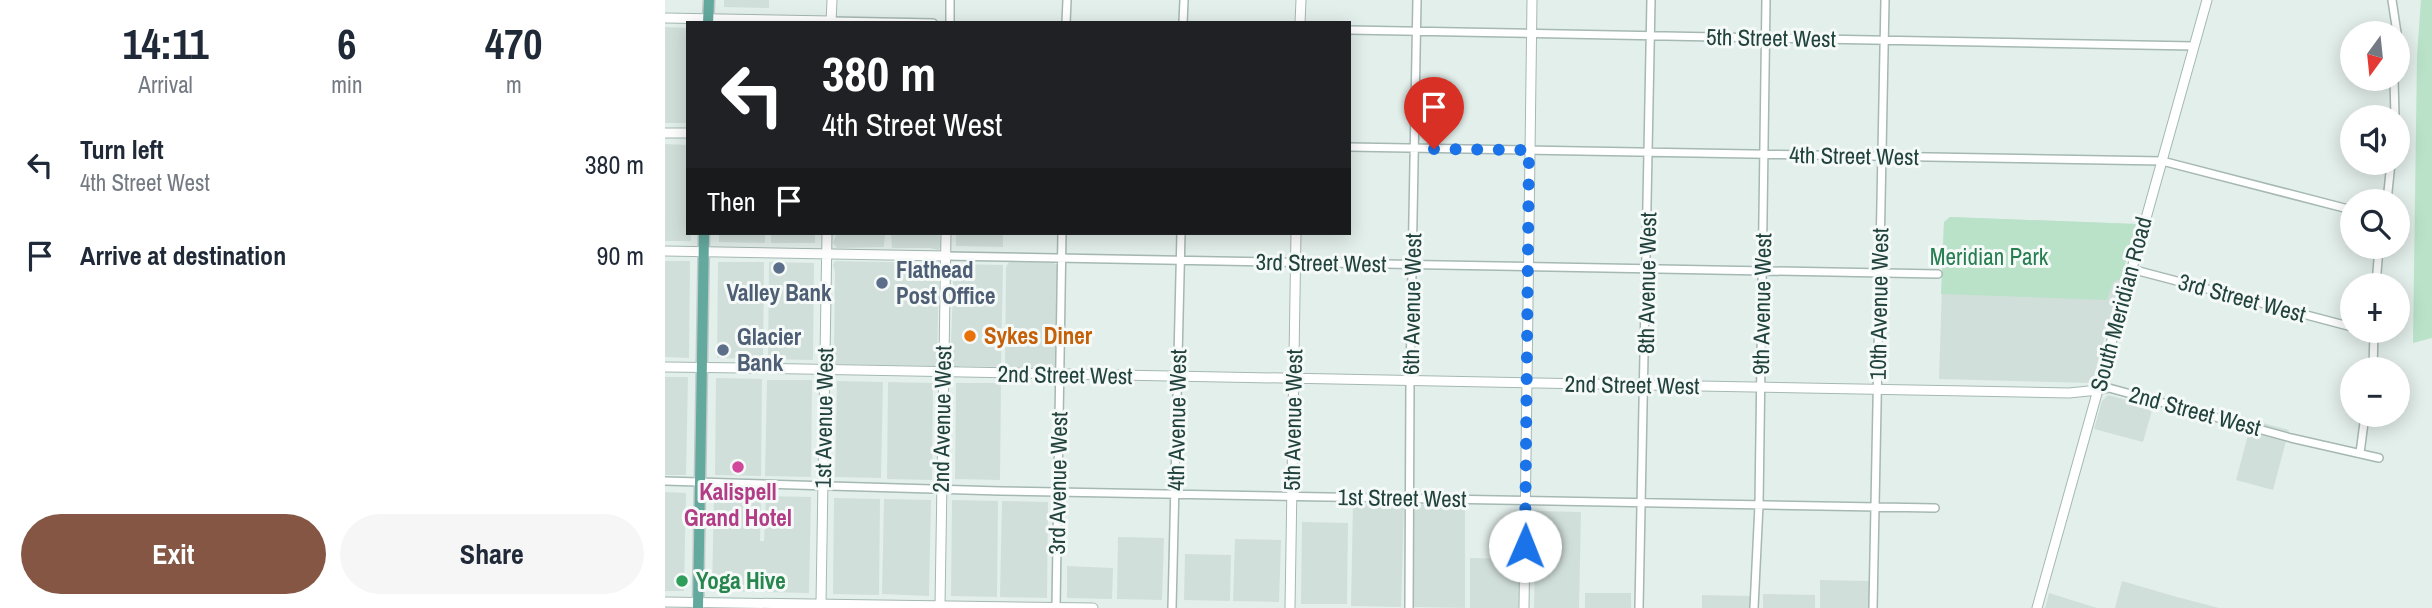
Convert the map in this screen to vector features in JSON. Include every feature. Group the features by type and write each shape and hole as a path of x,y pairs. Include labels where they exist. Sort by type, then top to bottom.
{"main road":[{"path":"708,21 709,0"},
{"path":"698,605 704,235"}],"street":[{"path":"831,21 832,0"},
{"path":"950,0 950,21"},
{"path":"1066,21 1067,0"},
{"path":"1183,21 1184,0"},
{"path":"1300,21 1301,0"},
{"name":"6th Avenue West","path":"1409,608 1417,0"},
{"path":"1524,608 1532,0"},
{"name":"8th Avenue West","path":"1639,608 1651,0"},
{"name":"9th Avenue West","path":"1754,608 1759,505 1766,0"},
{"name":"10th Avenue West","path":"1873,608 1885,0"},
{"name":"South Meridian Road","path":"2037,608 2207,0"},
{"path":"2392,0 2395,21"},
{"path":"665,18 708,21"},
{"name":"5th Street West","path":"1351,30 2193,46"},
{"path":"665,133 686,134"},
{"name":"4th Street West","path":"1351,147 2162,161 2340,207"},
{"name":"1st Avenue West","path":"821,603 827,235"},
{"name":"2nd Avenue West","path":"940,605 946,235"},
{"name":"3rd Avenue West","path":"1056,607 1062,235"},
{"name":"4th Avenue West","path":"1172,608 1181,235"},
{"name":"5th Avenue West","path":"1290,608 1296,235"},
{"name":"3rd Street West","path":"665,251 1938,274"},
{"name":"3rd Street West","path":"2131,270 2340,324"},
{"name":"2nd Street West","path":"665,367 2070,393 2109,388 2291,438 2379,458"},
{"path":"2360,453 2363,427"},
{"name":"1st Street West","path":"665,481 941,490 1935,508"},
{"path":"665,602 698,605 821,603 1093,608"}],"shaded area":[{"path":"724,0 769,0 769,8 724,7"},
{"path":"665,27 686,28 686,123 665,123"},
{"path":"665,144 686,145 686,235 691,235 691,241 665,241"},
{"path":"1950,217 2136,224 2092,383 1939,379 1944,222"},
{"path":"719,235 765,235 765,243 719,242"},
{"path":"771,235 815,235 815,243 771,243"},
{"path":"836,235 885,235 884,247 837,248 833,243"},
{"path":"891,235 939,235 941,247 938,250 892,248"},
{"path":"956,235 1003,235 1003,247 956,246"},
{"path":"665,261 690,261 689,358 665,357"},
{"path":"835,261 939,263 937,366 833,364"},
{"path":"718,262 764,262 763,359 717,358"},
{"path":"769,262 814,263 813,360 768,359"},
{"path":"1009,262 1054,263 1059,267 1057,366 1054,368 1005,367 1006,267"},
{"path":"954,264 1003,265 1001,367 960,366 958,369 950,366"},
{"path":"665,377 688,377 686,475 665,475"},
{"path":"716,378 762,379 761,476 715,475"},
{"path":"767,380 812,380 811,477 765,476"},
{"path":"837,381 883,382 881,478 835,477"},
{"path":"888,382 933,383 932,480 887,479"},
{"path":"956,383 1001,383 1000,480 955,479"},
{"path":"2108,395 2153,407 2143,442 2094,429 2102,401"},
{"path":"2252,420 2289,430 2273,490 2236,480"},
{"path":"665,492 686,493 684,591 665,591"},
{"path":"714,495 761,496 760,541 764,541 766,496 811,497 809,593 712,591"},
{"path":"834,498 880,499 879,595 833,594"},
{"path":"884,499 931,500 929,596 882,594"},
{"path":"952,500 998,501 997,597 951,596"},
{"path":"1002,501 1048,502 1047,598 1000,597"},
{"path":"1353,503 1401,503 1404,506 1401,607 1351,606"},
{"path":"1417,504 1465,505 1465,608 1413,607 1414,507"},
{"path":"1536,511 1581,512 1579,608 1534,608"},
{"path":"1302,522 1348,523 1347,604 1301,604"},
{"path":"1118,537 1164,538 1162,600 1117,599"},
{"path":"1235,539 1281,540 1279,602 1233,601"},
{"path":"1185,554 1231,555 1230,601 1184,600"},
{"path":"1470,558 1521,559 1519,608 1470,608"},
{"path":"1067,566 1113,568 1112,599 1067,598"},
{"path":"1820,580 1869,581 1869,608 1820,608"},
{"path":"2122,581 2177,597 2219,608 2115,608"},
{"path":"1585,593 1631,593 1631,608 1585,608"},
{"path":"2049,593 2097,608 2045,608"},
{"path":"1763,594 1815,595 1815,608 1763,608"},
{"path":"1702,595 1752,596 1752,608 1702,608"}],"green space":[{"path":"2421,0 2432,0 2432,338 2413,343 2417,55"},
{"name":"Meridian Park","path":"1950,217 2136,224 2121,279 2113,282 2107,300 1941,294 1944,222"}],"place":[{"name":"Valley Bank","path":"779,268"},
{"name":"Flathead Post Office","path":"882,283"},
{"name":"Sykes Diner","path":"970,336"},
{"name":"Glacier Bank","path":"723,350"},
{"name":"Kalispell Grand Hotel","path":"738,467"},
{"name":"Yoga Hive","path":"682,581"}],"route":[{"path":"1434,149 1529,150 1525,546"}]}
